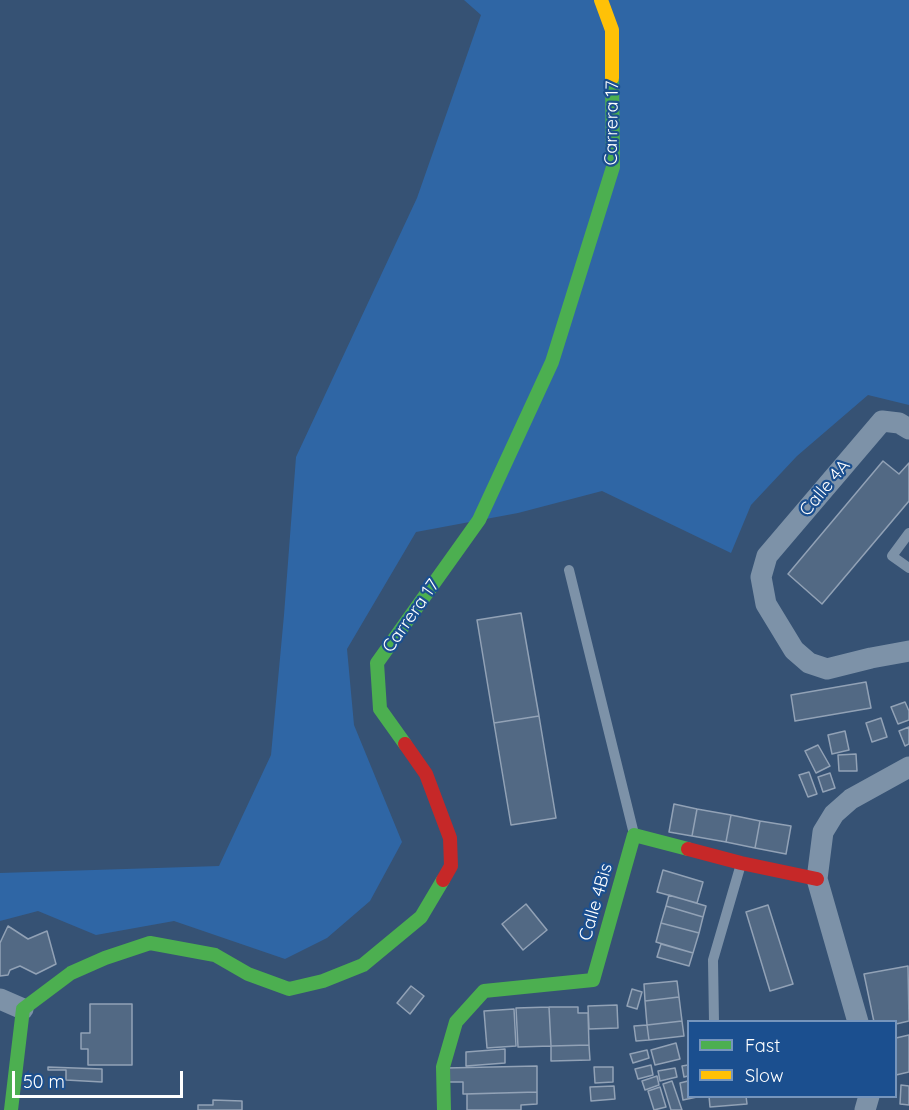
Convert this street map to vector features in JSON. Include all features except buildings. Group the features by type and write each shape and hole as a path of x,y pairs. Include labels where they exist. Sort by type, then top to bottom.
{"street":[{"name":"Carrera 17","path":"23,1009 71,973 105,958 150,943 215,956 248,974 289,989 323,981 363,965 421,917 436,894 451,866 450,838 426,774 380,709 377,663 479,520 552,363 613,167 612,30 601,0"},
{"name":"Calle 4A","path":"909,429 899,423 882,420 767,556 761,577 766,604 794,650 809,663 827,669 909,651"},
{"path":"857,1020 817,879 823,832 834,814 852,799 909,767"},
{"path":"634,835 741,863 817,879"},
{"name":"Calle 4Bis","path":"444,1110 443,1067 456,1022 484,992 593,980 634,835"},
{"path":"0,999 23,1009 11,1110"}],"lane":[{"path":"909,533 892,556 909,568"},
{"path":"568,570 634,835"},
{"path":"714,1020 713,960 741,863"}],"shaded area":[{"path":"464,0 909,0 909,405 868,395 797,456 751,505 731,553 602,491 518,513 416,532 347,649 354,725 402,842 370,901 327,938 285,959 174,921 96,935 38,911 0,921 0,873 219,866 271,755 296,457 417,198 481,15"}],"traffic: fast":[{"path":"405,744 380,709 377,663 479,520 552,362 613,167 612,78"},
{"path":"444,1110 443,1067 456,1022 484,991 593,980 634,835 688,849"},
{"path":"11,1110 23,1009 71,973 105,958 150,943 215,955 248,974 289,989 323,981 363,965 421,917 443,880"}],"traffic: slow":[{"path":"601,0 612,30 612,78"}],"traffic: jam":[{"path":"405,744 426,774 450,838 451,866 443,880"},
{"path":"688,849 817,879"}]}
